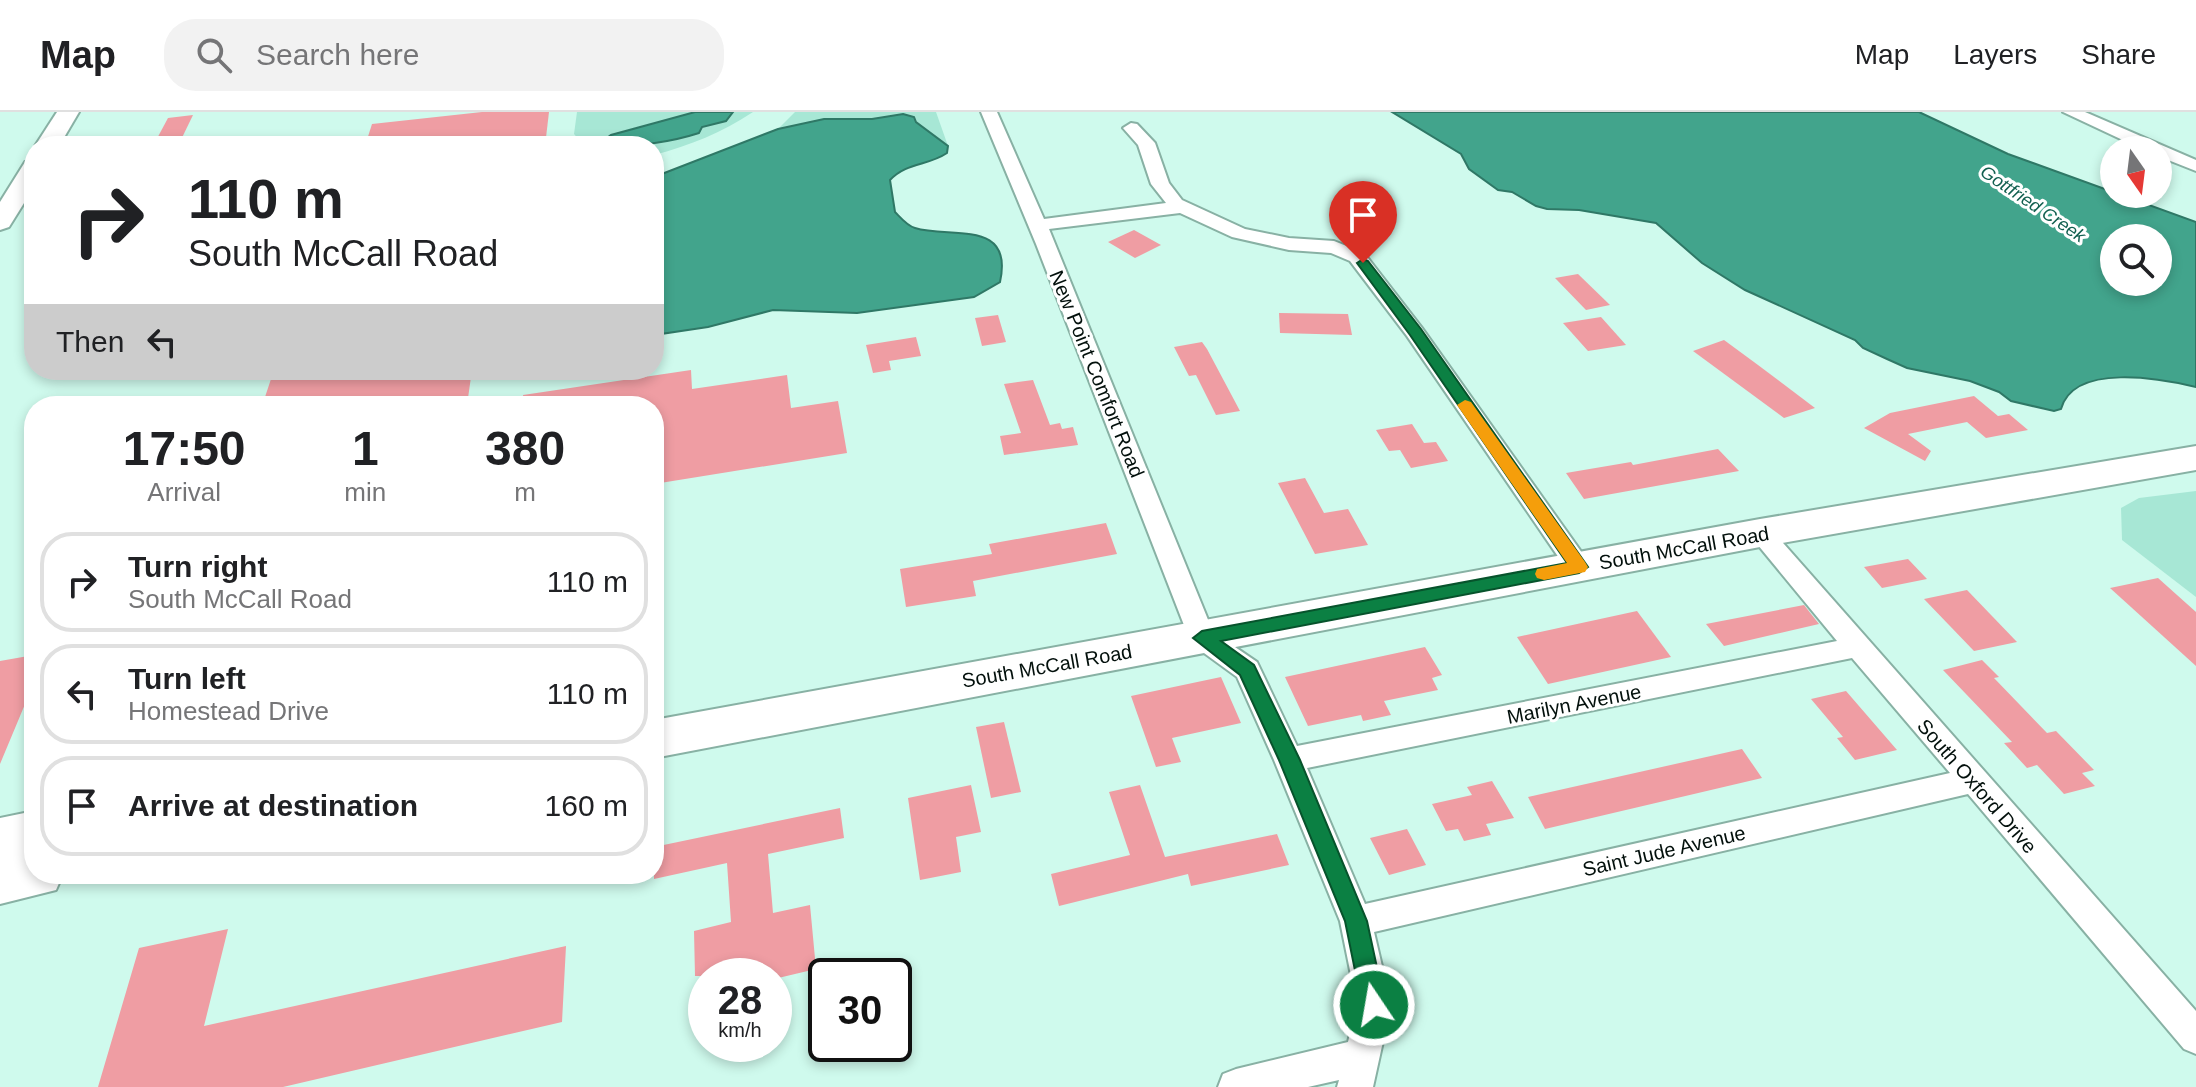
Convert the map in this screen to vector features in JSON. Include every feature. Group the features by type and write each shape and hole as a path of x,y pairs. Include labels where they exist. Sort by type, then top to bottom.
{"main road":[{"path":"53,136 68,112"},
{"path":"0,222 24,183"},
{"name":"South McCall Road","path":"664,737 1760,533 2196,458"},
{"path":"0,840 24,835"},
{"path":"0,881 24,877"}],"street":[{"name":"New Point Comfort Road","path":"989,112 1202,638"},
{"path":"2071,112 2196,166"},
{"path":"1131,128 1148,147 1155,174 1164,192 1182,207 1239,233 1289,244 1334,247 1357,257 1415,332 1579,567"},
{"path":"1034,217 1164,192"},
{"path":"1034,217 1182,207"},
{"name":"South Oxford Drive","path":"1760,533 2196,1037"},
{"path":"1202,638 1247,670 1289,760 1356,921 1374,1005 1357,1072 1236,1087"},
{"name":"Marilyn Avenue","path":"1289,760 1858,647"},
{"name":"Saint Jude Avenue","path":"1356,921 1972,781"}],"shaded area":[{"path":"577,112 695,112 614,136 574,134"},
{"path":"733,112 753,112 693,143 664,152 664,141 699,133 702,127 726,121"},
{"path":"795,112 936,112 948,146 903,114 872,119 824,119 778,129"},
{"path":"2196,491 2196,597 2122,540 2121,508 2139,498"}],"water":[{"path":"695,112 733,112 726,121 702,127 699,133 676,139 664,141 664,136 611,135"},
{"name":"Gottfried Creek","path":"1392,112 1919,112 2008,154 2100,187 2100,208 2157,208 2196,222 2196,387 2162,380 2121,377 2083,385 2069,394 2061,409 2054,411 2011,401 1999,392 1970,381 1907,368 1863,348 1855,340 1745,290 1702,263 1656,223 1536,206 1512,192 1498,190 1469,169 1461,154"},
{"path":"903,114 914,117 916,122 948,146 947,153 903,170 890,180 895,212 915,228 976,235 988,240 998,248 1002,262 1000,282 974,297 857,313 773,310 708,327 664,334 664,173 778,129 824,119 872,119"}],"building":[{"path":"482,112 549,112 546,136 368,136 372,124"},
{"path":"193,115 183,136 158,136 168,118"},
{"path":"1134,230 1161,245 1135,258 1108,242"},
{"path":"1578,274 1610,305 1586,310 1555,278"},
{"path":"1279,313 1348,314 1352,335 1280,333"},
{"path":"998,315 1006,342 982,346 975,318"},
{"path":"1601,317 1626,345 1588,351 1563,323"},
{"path":"916,337 921,356 889,361 891,370 873,373 866,345"},
{"path":"1724,340 1815,408 1784,418 1693,351"},
{"path":"1202,342 1240,411 1216,415 1196,375 1189,376 1174,347"},
{"path":"691,370 692,389 787,375 791,408 838,401 847,453 664,482 664,396 523,396 624,380 664,380 664,374"},
{"path":"271,380 471,380 468,396 265,396"},
{"path":"1033,380 1050,425 1060,423 1062,429 1073,427 1078,445 1004,455 1000,436 1021,433 1004,384"},
{"path":"1974,396 1998,416 2009,414 2028,430 1986,438 1967,422 1908,434 1931,451 1925,461 1864,428 1890,413"},
{"path":"1412,424 1424,443 1436,442 1448,461 1411,468 1400,450 1389,451 1376,430"},
{"path":"1718,449 1739,471 1584,499 1566,473 1631,462 1633,465"},
{"path":"1305,478 1324,513 1348,509 1368,545 1315,554 1278,483"},
{"path":"1106,523 1117,554 973,581 976,596 906,607 900,569 992,554 989,544"},
{"path":"1908,559 1927,579 1882,588 1864,567"},
{"path":"2158,578 2196,612 2196,666 2110,588"},
{"path":"1967,590 2017,642 1974,651 1924,599"},
{"path":"1804,605 1819,624 1724,646 1706,624"},
{"path":"1637,611 1671,657 1548,684 1517,637"},
{"path":"1425,647 1442,675 1432,678 1438,690 1384,701 1391,715 1363,721 1361,715 1308,726 1285,677"},
{"path":"24,657 24,707 0,764 0,661"},
{"path":"1982,660 1999,677 1994,678 2047,733 2056,731 2094,770 2082,773 2095,786 2064,794 2037,765 2027,768 2004,743 2012,742 1943,670"},
{"path":"1221,677 1241,723 1172,738 1181,762 1156,767 1131,696"},
{"path":"1846,691 1897,750 1855,760 1837,738 1843,737 1811,699"},
{"path":"1004,722 1021,792 991,798 976,727"},
{"path":"1742,749 1762,778 1545,829 1528,797"},
{"path":"1492,781 1514,818 1486,824 1491,835 1464,841 1458,829 1446,831 1432,804 1472,795 1467,787"},
{"path":"971,785 981,832 956,837 961,872 920,880 908,798"},
{"path":"1140,785 1165,857 1277,834 1289,865 1191,886 1188,874 1059,906 1051,874 1130,855 1109,792"},
{"path":"840,808 844,838 768,854 773,913 810,905 815,958 808,958 808,971 792,975 792,958 695,958 694,931 731,922 727,863 664,877 664,845"},
{"path":"1407,829 1426,865 1389,875 1370,838"},
{"path":"228,929 204,1026 566,946 562,1022 283,1087 98,1087 139,948"}],"slow traffic":[{"path":"1465,405 1579,567 1544,574"}],"route":[{"path":"1363,263 1415,332 1579,567 1202,638 1247,670 1289,760 1356,921 1374,1005"}]}
